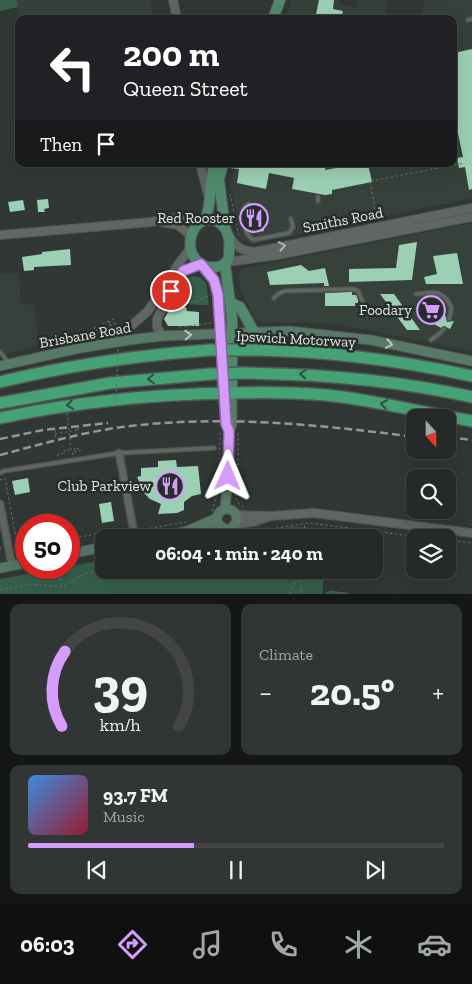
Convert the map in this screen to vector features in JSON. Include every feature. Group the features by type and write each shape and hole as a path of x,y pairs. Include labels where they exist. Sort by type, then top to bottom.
{"highway":[{"name":"Ipswich Motorway","path":"0,382 87,363 158,354 211,350 344,355 430,367 472,376"},
{"path":"0,403 110,383 211,374 245,373 322,375 373,380 472,398"},
{"path":"0,418 46,408 98,401 166,395 280,392 326,395 472,421"}],"main road":[{"path":"274,15 280,0"},
{"path":"214,167 211,174 210,200 203,221 194,228 191,236 191,248 193,256 214,280 226,333 228,393 226,424 233,432 225,510"},
{"path":"222,167 220,180 229,248 226,263 231,302 226,333"},
{"path":"203,221 218,221 226,230"},
{"path":"202,265 216,267 226,263"},
{"path":"231,302 240,307 247,323 254,332"},
{"name":"Brisbane Road","path":"0,366 105,344 162,336 289,331 348,337 472,361"},
{"path":"179,529 187,526 201,532 216,519 220,512 225,510 231,511 235,520 229,528 216,519"},
{"path":"80,552 95,550"},
{"path":"0,568 15,565"}],"street":[{"path":"173,0 176,15"},
{"path":"201,167 210,200"},
{"name":"Smiths Road","path":"226,263 254,259 472,208"},
{"name":"Smiths Road","path":"226,230 236,246 249,252 472,217"},
{"path":"0,235 151,222 173,218 203,221"},
{"path":"151,222 178,225 191,236"},
{"path":"105,344 110,338 131,326 148,311 191,248"},
{"path":"162,336 157,327 157,319 176,281 183,271 202,265"},
{"path":"119,453 133,529"},
{"path":"0,504 12,566"},
{"path":"235,520 247,515 271,516 306,513 472,533"},
{"path":"235,520 253,522 271,516"}],"lane":[{"path":"245,224 242,209 249,204"},
{"path":"246,230 253,240 289,233 293,227 291,220"},
{"path":"274,298 284,291 353,289 358,291 368,314"},
{"path":"416,294 440,293 444,296 452,311 449,319"},
{"path":"431,340 444,329"},
{"path":"0,352 10,364"},
{"path":"0,473 4,470 119,453 214,448"}],"path":[{"path":"457,164 464,163"},
{"path":"377,220 370,182 444,167"},
{"path":"230,192 238,234 243,241"},
{"path":"174,301 195,302 211,295"},
{"path":"42,348 102,333 117,327 114,319 94,328 95,331 115,323"},
{"path":"176,327 209,325 214,319"},
{"path":"109,321 118,348 116,406"},
{"path":"66,413 74,460"},
{"path":"216,519 215,504 219,484 220,424"},
{"path":"56,434 78,429 79,434"},
{"path":"55,430 56,439"},
{"path":"233,432 238,472 236,498 238,503 245,508 247,515"},
{"path":"58,454 64,453 64,450 72,451 80,451 80,448 72,451"},
{"path":"0,480 5,478 15,533"},
{"path":"304,529 306,513"},
{"path":"266,529 305,523 406,535"},
{"path":"167,529 187,526"},
{"path":"80,537 95,534"},
{"path":"456,541 472,543"},
{"path":"0,546 1,552"},
{"path":"0,590 37,583 62,587 85,573 95,571"},
{"path":"60,579 62,587"},
{"path":"290,594 296,579"},
{"path":"299,579 302,594"}],"shaded area":[{"path":"17,0 150,0 152,15 19,15"},
{"path":"292,0 340,0 340,5 356,8 358,0 388,0 386,14 391,15 286,15"},
{"path":"424,0 472,0 472,198 252,244 241,239 230,183 235,167 457,167 457,15 422,15"},
{"path":"472,223 472,351 329,323 265,323 254,317 240,289 238,275 241,269"},
{"path":"19,273 21,305 34,304 38,345 0,356 0,274"}],"green space":[{"path":"0,0 17,0 18,7 0,11"},
{"path":"193,276 201,278 206,283 209,305 174,304 179,298 187,278"},
{"path":"292,527 330,529 280,529"},
{"path":"95,562 95,579 324,579 322,594 0,594 0,579 15,576 15,579 80,579 80,564"}],"building":[{"path":"319,0 334,0 333,9 343,11 342,15 316,15"},
{"path":"472,49 472,189 469,190 465,167 459,168 457,158 463,157 457,129 457,52"},
{"path":"326,167 325,170 342,167 369,167 372,182 332,190 332,194 325,195 292,189 294,178 269,173 266,189 237,183 239,169 229,168"},
{"path":"48,199 49,208 44,209 45,212 38,212 37,200"},
{"path":"23,200 25,210 10,212 8,202"},
{"name":"Red Rooster","path":"259,208 264,231 251,233 247,227 247,211"},
{"path":"417,242 412,280 349,282 349,269 396,268 399,245"},
{"path":"70,249 71,265 34,267 34,270 24,271 22,257 42,254 42,252"},
{"path":"457,253 463,284 426,284 424,277 437,274 433,256"},
{"path":"301,265 309,271 325,268 329,286 324,286 324,283 270,285 267,272"},
{"path":"352,292 352,295 356,295 358,300 355,306 325,306 325,293"},
{"path":"380,294 394,294 420,330 407,330"},
{"name":"Foodary","path":"430,296 446,317 447,322 454,321 450,329 444,326 441,328 434,324 432,325 417,304"},
{"path":"171,307 186,307 187,311 199,312 199,326 168,326 164,319"},
{"name":"Club Parkview","path":"176,460 177,467 198,466 201,494 192,496 184,502 184,510 177,513 158,514 161,504 150,499 144,493 137,477 141,476 141,468 158,467 158,461"},
{"path":"28,478 30,492 15,495 12,481"},
{"path":"111,502 114,521 102,523 99,504"}],"waterway":[{"path":"326,594 331,592 347,594"}],"railway":[{"path":"0,455 100,430 190,422 265,422 406,436"},
{"path":"0,439 43,430 108,423"},
{"path":"456,438 472,440"}],"place":[{"name":"Red Rooster","path":"254,218"},
{"name":"Foodary","path":"431,310"},
{"name":"Club Parkview","path":"170,486"}],"route":[{"path":"171,291 183,271 201,264 215,282 218,295 223,393 226,424 229,431 228,476"}]}
